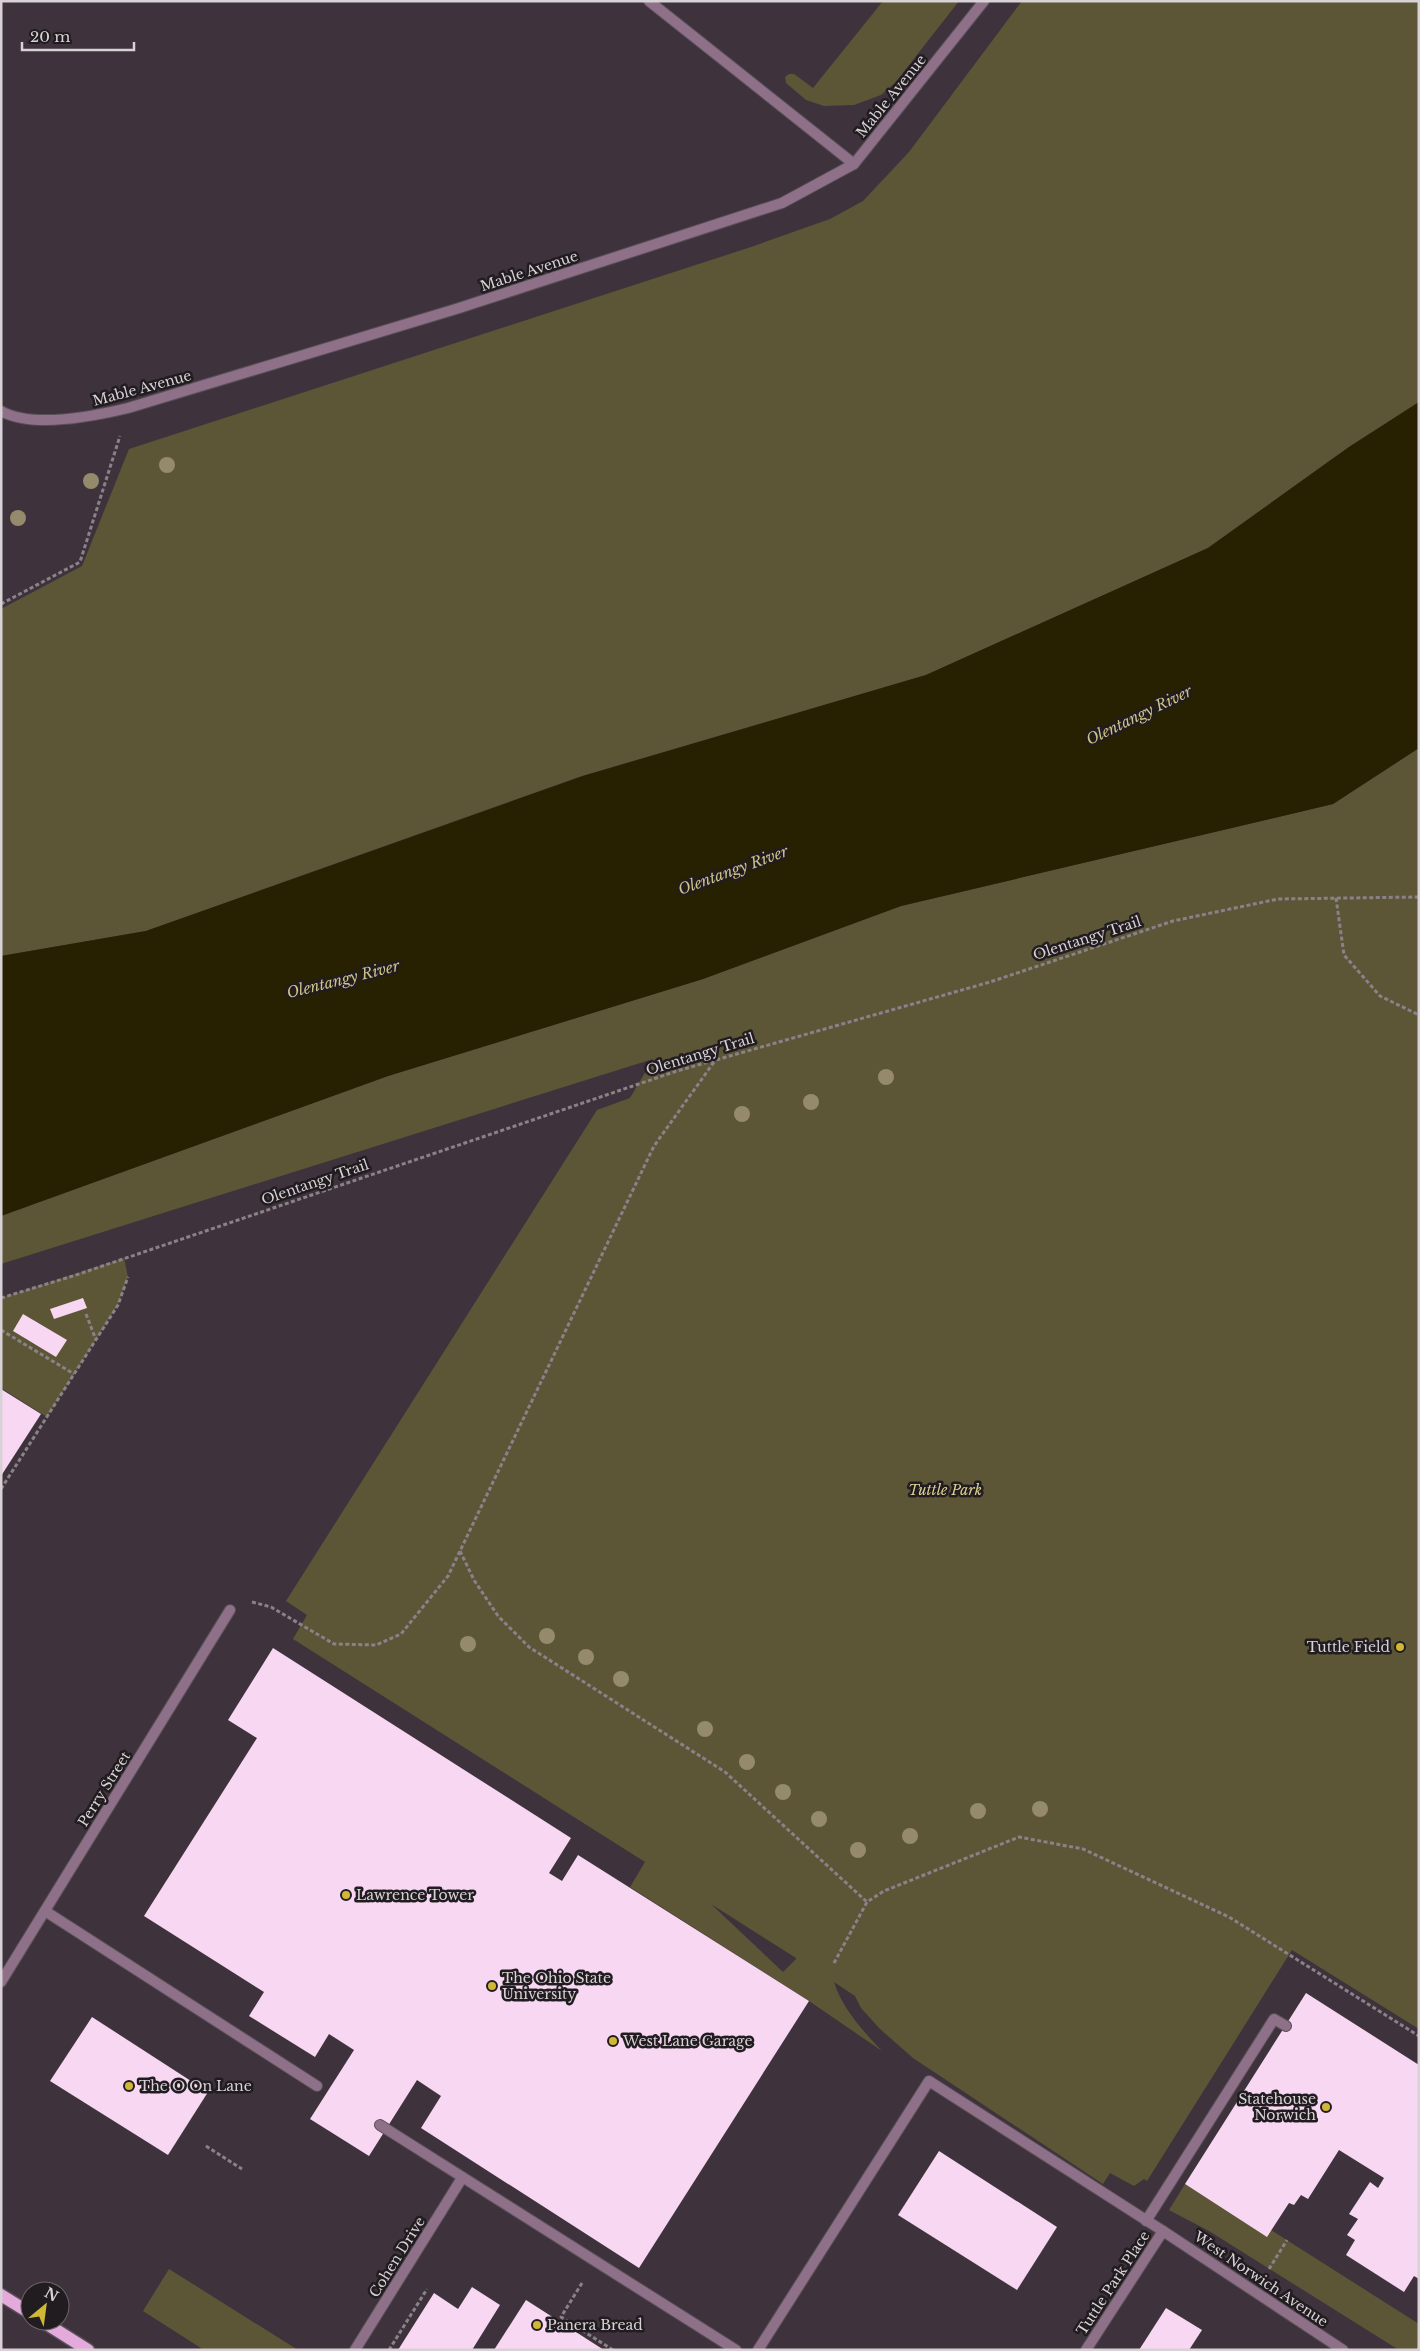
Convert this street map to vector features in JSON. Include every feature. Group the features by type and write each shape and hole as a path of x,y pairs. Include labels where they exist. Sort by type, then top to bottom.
{"main road":[{"path":"1,2295 20,2307"},
{"path":"58,2331 88,2350"}],"street":[{"path":"649,1 854,164"},
{"name":"Mable Avenue","path":"1,411 9,415 49,420 92,417 128,408 456,310 782,203 854,164 984,1"},
{"name":"Perry Street","path":"1,1982 230,1610"},
{"path":"45,1911 317,2086"},
{"path":"1146,2221 1274,2019 1286,2026"},
{"name":"West Norwich Avenue","path":"758,2350 928,2081 1163,2231 1343,2350"},
{"path":"380,2125 736,2350"},
{"name":"Cohen Drive","path":"355,2350 462,2178"},
{"name":"Tuttle Park Place","path":"1086,2350 1163,2231"}],"path":[{"path":"1,604 80,562 128,408"},
{"name":"Olentangy Trail","path":"1,1298 76,1275 677,1071 990,982 1173,921 1278,899 1419,897"},
{"path":"1336,898 1344,955 1380,996 1419,1014"},
{"path":"230,1610 251,1602 271,1607 334,1644 376,1645 401,1634 448,1576 654,1146 714,1061"},
{"path":"1,1489 118,1306 128,1277"},
{"path":"86,1314 96,1340"},
{"path":"1,1330 74,1374"},
{"path":"460,1551 474,1580 498,1616 529,1647 726,1772 867,1902"},
{"path":"834,1963 867,1902 884,1891 1019,1837 1083,1849 1229,1917 1419,2036"},
{"path":"206,2146 242,2169"},
{"path":"1269,2269 1287,2240"},
{"path":"595,2262 561,2317 613,2350"},
{"path":"389,2350 427,2289"}],"green space":[{"path":"883,1 959,1 895,83 881,95 854,105 824,106 806,100 786,83 785,77 789,74 794,74 813,88"},
{"path":"1022,1 1419,1 1419,402 1349,447 1208,548 926,675 582,776 146,931 1,956 1,609 82,566 129,449 751,247 830,219 863,201 909,152"},
{"name":"Tuttle Park","path":"1419,748 1419,2029 1292,1950 1147,2181 1144,2179 1134,2186 1110,2173 1103,2184 913,2058 880,2029 861,2008 855,1996 834,1982 848,2010 882,2051 809,2001 630,1887 645,1862 293,1639 307,1615 286,1601 597,1110 630,1098 653,1059 1,1264 1,1216 388,1076 703,979 901,906 1333,804","holes":["711,1904 796,1958 783,1972"]},
{"path":"124,1258 128,1277 118,1305 47,1417 1,1388 1,1298"},
{"path":"1185,2184 1267,2236 1271,2230 1419,2324 1419,2350 1399,2350 1209,2231 1169,2210"},
{"path":"169,2269 298,2350 204,2350 143,2311"}],"water":[{"name":"Olentangy River","path":"1419,402 1419,748 1333,804 901,906 703,979 388,1076 1,1216 1,956 146,931 583,776 926,675 1208,548 1349,447"}],"building":[{"path":"83,1298 87,1308 54,1319 50,1309"},
{"path":"23,1314 67,1340 56,1357 13,1331"},
{"path":"1,1389 41,1414 1,1476"},
{"path":"273,1648 571,1838 549,1873 562,1881 578,1855 809,2001 639,2268 421,2128 441,2096 417,2080 369,2156 310,2119 354,2050 329,2034 315,2057 249,2016 264,1992 144,1916 257,1738 228,1720"},
{"name":"Statehouse Norwich","path":"1306,1993 1419,2065 1419,2279 1414,2276 1404,2292 1346,2255 1355,2240 1347,2235 1358,2219 1349,2214 1370,2182 1378,2188 1384,2178 1339,2150 1308,2199 1301,2195 1294,2205 1289,2203 1267,2237 1185,2184"},
{"name":"The O On Lane","path":"92,2017 208,2092 168,2155 50,2081"},
{"path":"939,2151 1057,2227 1017,2290 898,2215"},
{"path":"472,2287 500,2305 472,2350 398,2350 434,2293 458,2309"},
{"name":"Panera Bread","path":"526,2300 604,2350 494,2350"},
{"path":"1166,2308 1202,2330 1189,2350 1139,2350"}],"place":[{"name":"Tuttle Field","path":"1400,1647"},
{"name":"Lawrence Tower","path":"346,1895"},
{"name":"The Ohio State University","path":"492,1986"},
{"name":"West Lane Garage","path":"613,2041"},
{"name":"The O On Lane","path":"129,2086"},
{"name":"Statehouse Norwich","path":"1326,2107"},
{"name":"Panera Bread","path":"537,2325"}]}
